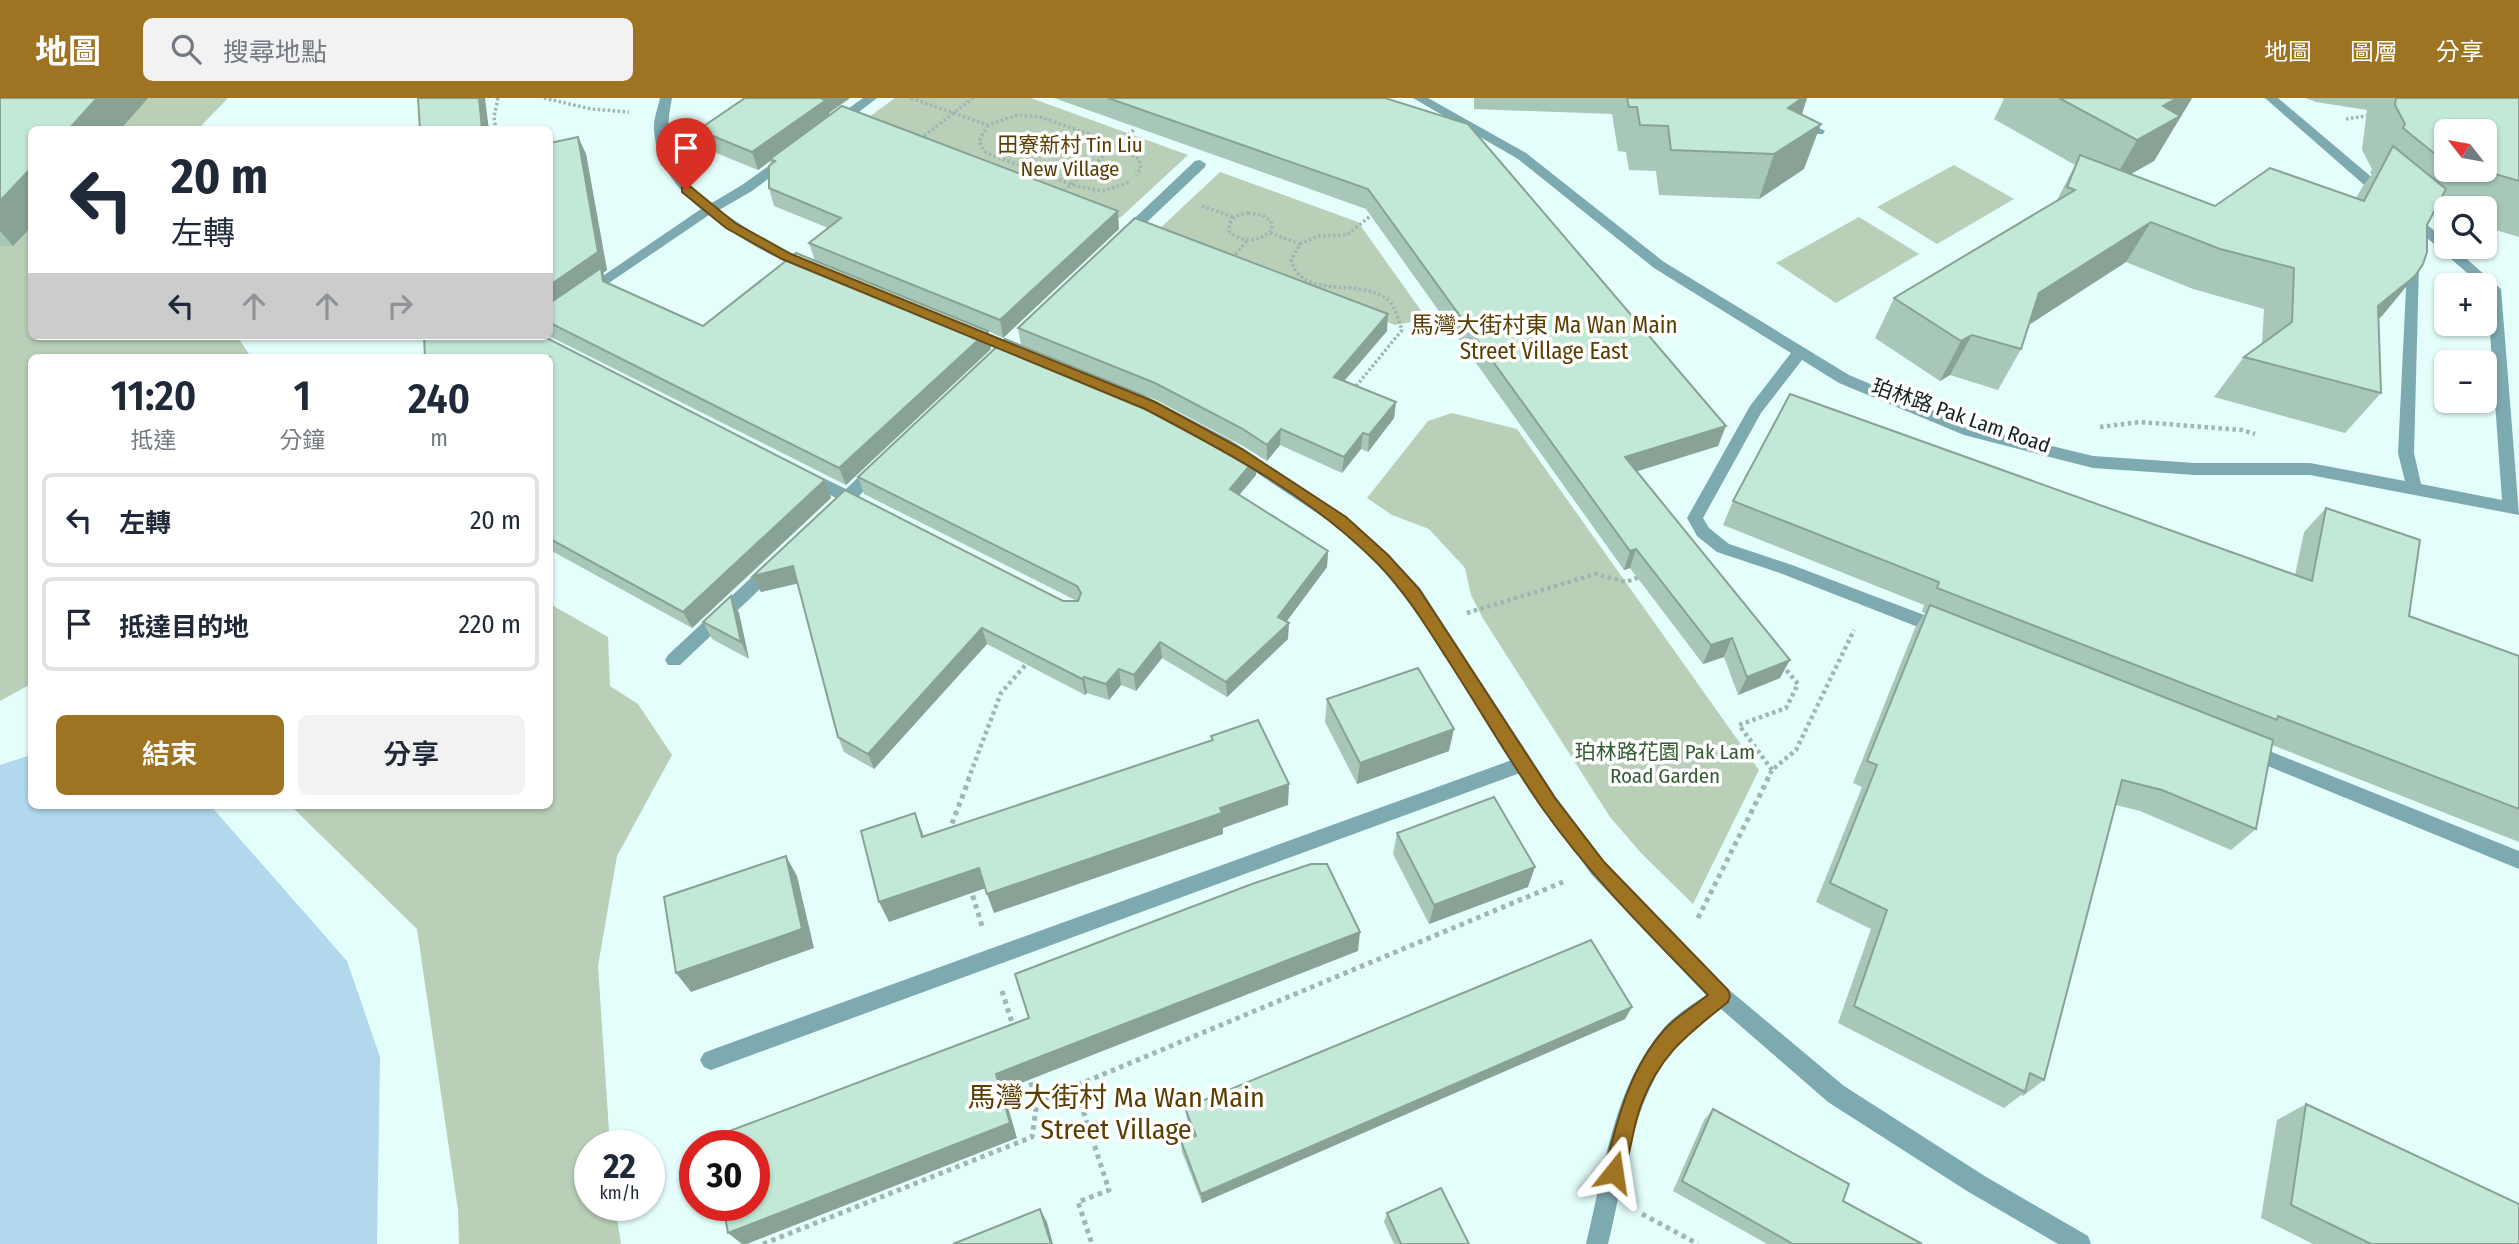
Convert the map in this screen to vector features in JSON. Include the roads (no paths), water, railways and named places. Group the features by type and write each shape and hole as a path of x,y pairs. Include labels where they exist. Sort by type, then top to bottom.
{"street":[{"path":"666,98 660,127 663,145 686,190 707,209 761,244 826,273"},
{"path":"825,131 871,98"},
{"name":"珀林路 Pak Lam Road","path":"1419,98 1522,156 1580,199 1658,265 1844,379 1969,431 2093,463 2195,469 2310,469 2515,508"},
{"path":"1753,98 1819,131"},
{"path":"2271,98 2494,289 2515,508"},
{"path":"553,316 707,209 747,188 803,147"},
{"path":"1109,250 1200,164"},
{"path":"2414,268 2406,453 2414,488"},
{"path":"955,326 1030,357"},
{"path":"1801,352 1779,373 1695,518 1703,532 1723,548 1955,634"},
{"path":"1217,441 1341,521 1383,559 1414,593 1523,764 1598,867 1721,996 1836,1094 1975,1183 2080,1244"},
{"path":"827,516 888,459"},
{"path":"786,466 871,509"},
{"path":"674,660 786,554"},
{"path":"2234,745 2519,860"},
{"path":"711,1060 1523,764"},
{"path":"1597,1244 1631,1104 1652,1060 1674,1033 1721,996"}],"water":[{"path":"28,756 28,809 214,809 347,961 380,1057 377,1244 0,1244 0,765"}],"district":[{"name":"田寮新村 Tin Liu New Village","path":"1070,157"},
{"name":"馬灣大街村東 Ma Wan Main Street Village East","path":"1544,338"},
{"name":"馬灣大街村 Ma Wan Main Street Village","path":"1116,1113"}],"park label":[{"name":"珀林路花園 Pak Lam Road Garden","path":"1665,764"}]}
